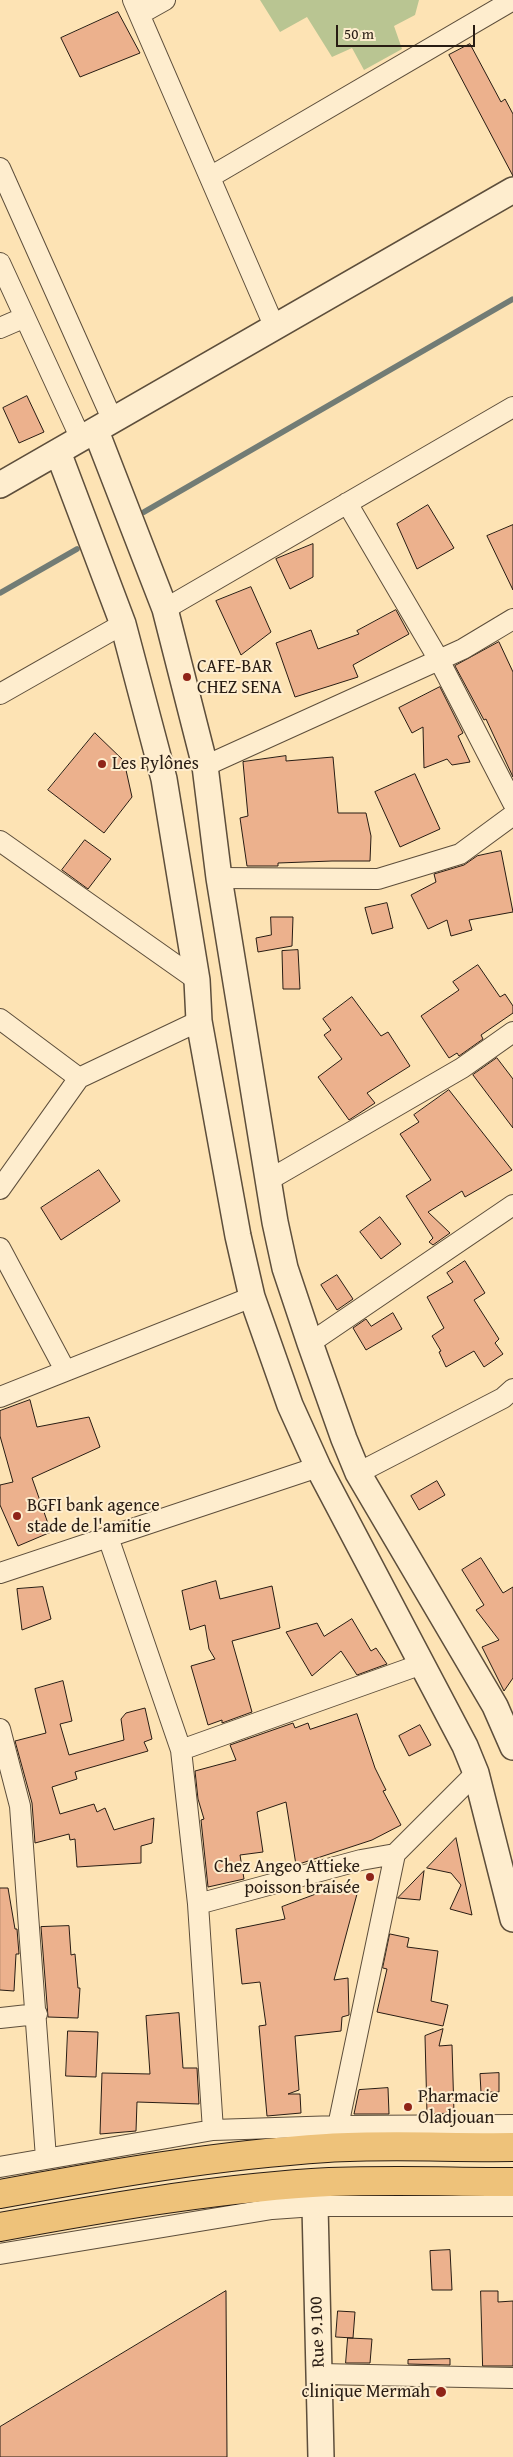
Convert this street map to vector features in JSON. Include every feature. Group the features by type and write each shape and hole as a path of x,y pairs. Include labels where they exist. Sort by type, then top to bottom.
{"highway":[{"path":"0,2194 132,2170 257,2153 330,2148 513,2148"},
{"path":"0,2227 173,2196 242,2189 314,2183 513,2182"}],"street":[{"path":"165,0 136,7 275,328"},
{"path":"210,177 513,0"},
{"path":"0,168 165,609 205,766 219,878 267,1181 285,1268 344,1439 358,1473 496,1706 512,1739"},
{"path":"0,485 513,190"},
{"path":"0,262 24,318 97,430"},
{"path":"0,328 24,318"},
{"path":"165,609 513,407"},
{"path":"58,452 123,624 164,779 197,980 200,1021 238,1236 252,1297 290,1405 318,1466 465,1746 476,1773 513,1919"},
{"path":"347,503 439,660 513,803"},
{"path":"205,766 464,649 513,619"},
{"path":"0,694 123,624"},
{"path":"219,878 378,880 460,854 513,815"},
{"path":"0,841 197,980"},
{"path":"0,1019 79,1078"},
{"path":"0,1189 79,1078 200,1021"},
{"path":"267,1181 462,1068 513,1032"},
{"path":"310,1342 513,1204"},
{"path":"0,1248 65,1370"},
{"path":"0,1397 252,1297"},
{"path":"358,1473 510,1400"},
{"path":"0,1573 318,1466"},
{"path":"108,1537 181,1750 198,1904 213,2130"},
{"path":"181,1750 422,1664"},
{"path":"0,1729 20,1806 37,2014 46,2158"},
{"path":"338,2126 395,1854 476,1773"},
{"path":"198,1904 361,1860 395,1854"},
{"path":"0,2018 37,2014"},
{"path":"0,2167 213,2130 338,2126 513,2125"},
{"path":"0,2254 272,2209 315,2206 513,2206"},
{"name":"Rue 9.100","path":"315,2206 321,2457"},
{"path":"320,2374 513,2378"}],"green space":[{"path":"260,0 419,0 415,15 394,26 402,49 364,70 352,48 332,57 307,17 280,32"}],"building":[{"path":"118,12 140,53 80,77 61,38"},
{"path":"470,44 501,102 505,99 513,114 513,176 449,55"},
{"path":"27,396 44,432 19,443 3,408"},
{"path":"428,505 454,548 417,569 397,524"},
{"path":"513,525 513,590 487,536"},
{"path":"313,544 313,577 290,589 276,559"},
{"path":"251,587 271,632 241,655 216,601"},
{"path":"396,610 409,634 353,665 358,677 295,697 276,643 311,630 318,649 359,634 357,631"},
{"path":"499,642 513,672 513,777 486,719 484,720 455,666"},
{"path":"440,687 463,733 458,736 470,762 452,765 447,759 424,768 423,727 412,733 399,708"},
{"path":"95,733 124,761 132,797 104,833 48,790"},
{"path":"286,756 286,761 333,757 338,813 366,813 371,836 370,861 278,863 278,866 247,866 240,818 248,816 243,762"},
{"path":"415,774 440,829 400,847 375,792"},
{"path":"85,840 111,859 88,889 62,870"},
{"path":"501,851 513,912 469,920 472,930 451,936 447,920 428,929 411,895 436,882 434,874 464,865 477,856"},
{"path":"387,903 393,928 372,934 365,908"},
{"path":"271,917 293,917 292,946 258,952 256,938 271,935"},
{"path":"298,950 300,989 283,989 282,951"},
{"path":"478,965 500,997 505,994 513,1006 513,1013 481,1035 483,1039 459,1056 457,1053 449,1058 421,1016 459,990 453,982"},
{"path":"352,997 381,1036 388,1032 410,1066 367,1093 375,1103 349,1120 318,1077 342,1059 324,1035 331,1030 323,1019"},
{"path":"497,1058 513,1079 513,1128 473,1075"},
{"path":"449,1090 512,1170 465,1197 462,1191 428,1212 450,1233 433,1245 429,1242 433,1238 406,1196 431,1180 400,1134 419,1122 414,1115"},
{"path":"99,1170 120,1201 61,1240 41,1208"},
{"path":"380,1217 401,1244 381,1259 360,1232"},
{"path":"465,1261 485,1293 474,1300 499,1339 495,1343 503,1354 484,1367 474,1351 446,1367 439,1352 441,1351 432,1336 444,1328 427,1297 453,1282 447,1273"},
{"path":"337,1275 353,1299 337,1310 321,1285"},
{"path":"393,1313 402,1329 366,1350 353,1328 366,1319 371,1326"},
{"path":"30,1400 37,1427 89,1417 100,1447 32,1478 51,1532 18,1546 0,1505 0,1485 13,1482 0,1436 0,1411"},
{"path":"437,1481 445,1495 419,1510 411,1496"},
{"path":"481,1558 503,1593 513,1587 513,1678 504,1691 482,1647 499,1640 476,1610 484,1605 462,1570"},
{"path":"216,1581 220,1599 272,1586 280,1628 232,1641 252,1712 222,1723 222,1720 208,1725 191,1666 215,1659 209,1649 205,1625 190,1630 182,1591"},
{"path":"43,1587 51,1619 22,1630 17,1589"},
{"path":"352,1619 371,1651 376,1648 387,1664 357,1675 341,1651 312,1676 286,1632 317,1623 324,1636"},
{"path":"63,1681 72,1721 60,1724 69,1755 124,1740 121,1719 126,1713 145,1708 152,1739 144,1742 148,1751 75,1772 77,1779 52,1787 60,1814 94,1804 97,1812 105,1808 114,1830 154,1818 152,1843 141,1846 141,1863 77,1867 75,1839 70,1840 69,1834 35,1843 32,1803 15,1741 46,1733 35,1689"},
{"path":"357,1714 375,1768 386,1790 383,1791 401,1825 372,1840 296,1865 286,1802 257,1812 263,1852 240,1855 244,1879 208,1887 201,1820 204,1819 198,1799 195,1771 236,1760 230,1745 293,1723 295,1728 308,1723 310,1729"},
{"path":"420,1725 431,1745 409,1756 399,1736"},
{"path":"456,1838 472,1915 450,1909 461,1885 451,1873 427,1868"},
{"path":"424,1871 420,1900 398,1898"},
{"path":"341,1885 357,1894 334,1980 348,1978 349,2015 342,2017 341,2031 295,2036 299,2090 288,2094 300,2094 301,2113 267,2116 259,2026 266,2025 260,1982 242,1984 236,1929 285,1919 282,1907"},
{"path":"0,1888 8,1888 15,1929 17,1929 19,1954 16,1954 14,1991 0,1990"},
{"path":"69,1926 71,1955 75,1954 78,1988 80,1988 78,2018 48,2017 41,1927"},
{"path":"390,1934 409,1938 407,1947 438,1951 431,2001 448,2005 443,2026 377,2012 387,1969 383,1968"},
{"path":"179,2013 183,2068 197,2068 199,2104 137,2102 136,2131 100,2134 102,2073 150,2074 146,2016"},
{"path":"443,2029 439,2046 452,2045 454,2113 427,2114 425,2036"},
{"path":"68,2031 98,2032 96,2077 66,2076"},
{"path":"499,2073 499,2092 481,2092 480,2074"},
{"path":"388,2088 389,2114 354,2114 359,2090"},
{"path":"450,2250 452,2290 432,2290 430,2251"},
{"path":"226,2291 227,2457 0,2457 0,2427"},
{"path":"481,2291 498,2291 498,2302 513,2301 513,2366 483,2366"},
{"path":"338,2311 355,2312 353,2338 336,2337"},
{"path":"348,2338 372,2339 370,2363 346,2363"},
{"path":"450,2359 450,2365 408,2364 408,2360"}],"waterway":[{"path":"144,512 513,299"},
{"path":"0,593 77,549"}],"place":[{"name":"CAFE-BAR CHEZ SENA","path":"187,677"},
{"name":"Les Pylônes","path":"102,764"},
{"name":"BGFI bank agence stade de l'amitie","path":"17,1516"},
{"name":"Chez Angeo Attieke poisson braisée","path":"370,1877"},
{"name":"Pharmacie Oladjouan","path":"408,2107"},
{"name":"clinique Mermah","path":"441,2392"}]}
